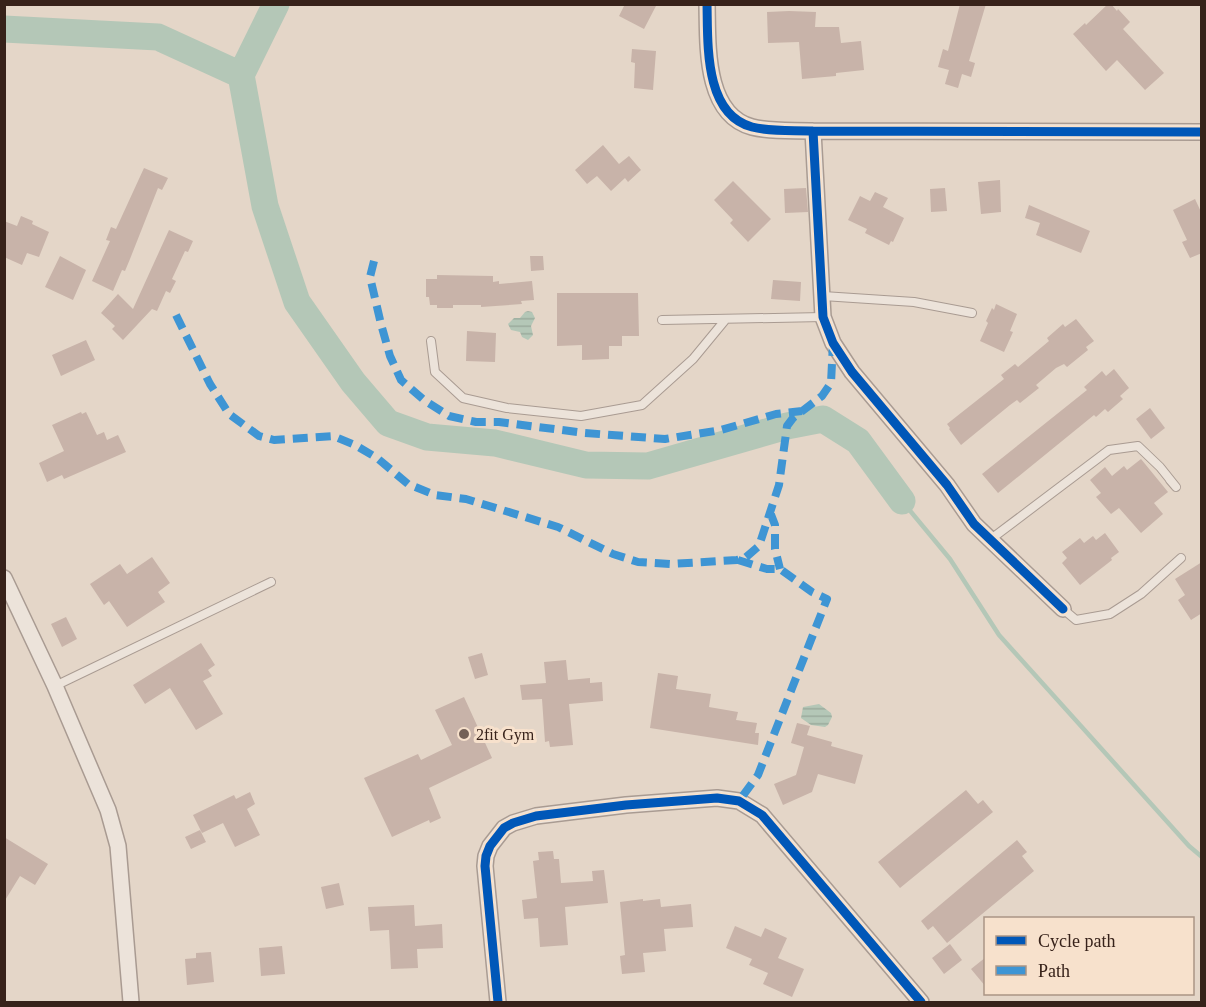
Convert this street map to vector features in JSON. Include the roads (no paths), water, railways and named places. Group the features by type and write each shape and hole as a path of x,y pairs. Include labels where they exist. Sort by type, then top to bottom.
{"street":[{"path":"707,4 709,63 714,86 724,108 741,123 752,127 813,131 1202,132"},
{"path":"813,131 823,317 832,343 852,372 946,485 974,524 1063,609"},
{"path":"4,578 95,777 118,846 131,1002"},
{"path":"498,1002 485,866 490,846 504,828 536,816 626,805 717,798 739,801 762,815 921,1002"}],"lane":[{"path":"823,296 914,302 972,313"},
{"path":"662,320 823,317"},
{"path":"431,341 435,372 463,398 507,408 581,416 642,405 693,359 726,319"},
{"path":"991,539 1109,450 1138,446 1160,467 1176,487 1170,480"},
{"path":"1063,609 1076,620 1110,614 1141,594 1181,558"},
{"path":"55,686 271,582"}],"waterway":[{"path":"276,4 241,75 265,206 297,302 353,382 388,423 427,437 495,443 586,465 648,466 787,426 823,419 858,441 902,501"},
{"path":"4,29 158,37 241,75"},
{"path":"902,501 950,559 999,635 1189,846 1202,857"}],"place":[{"name":"2fit Gym","path":"464,734"}]}
